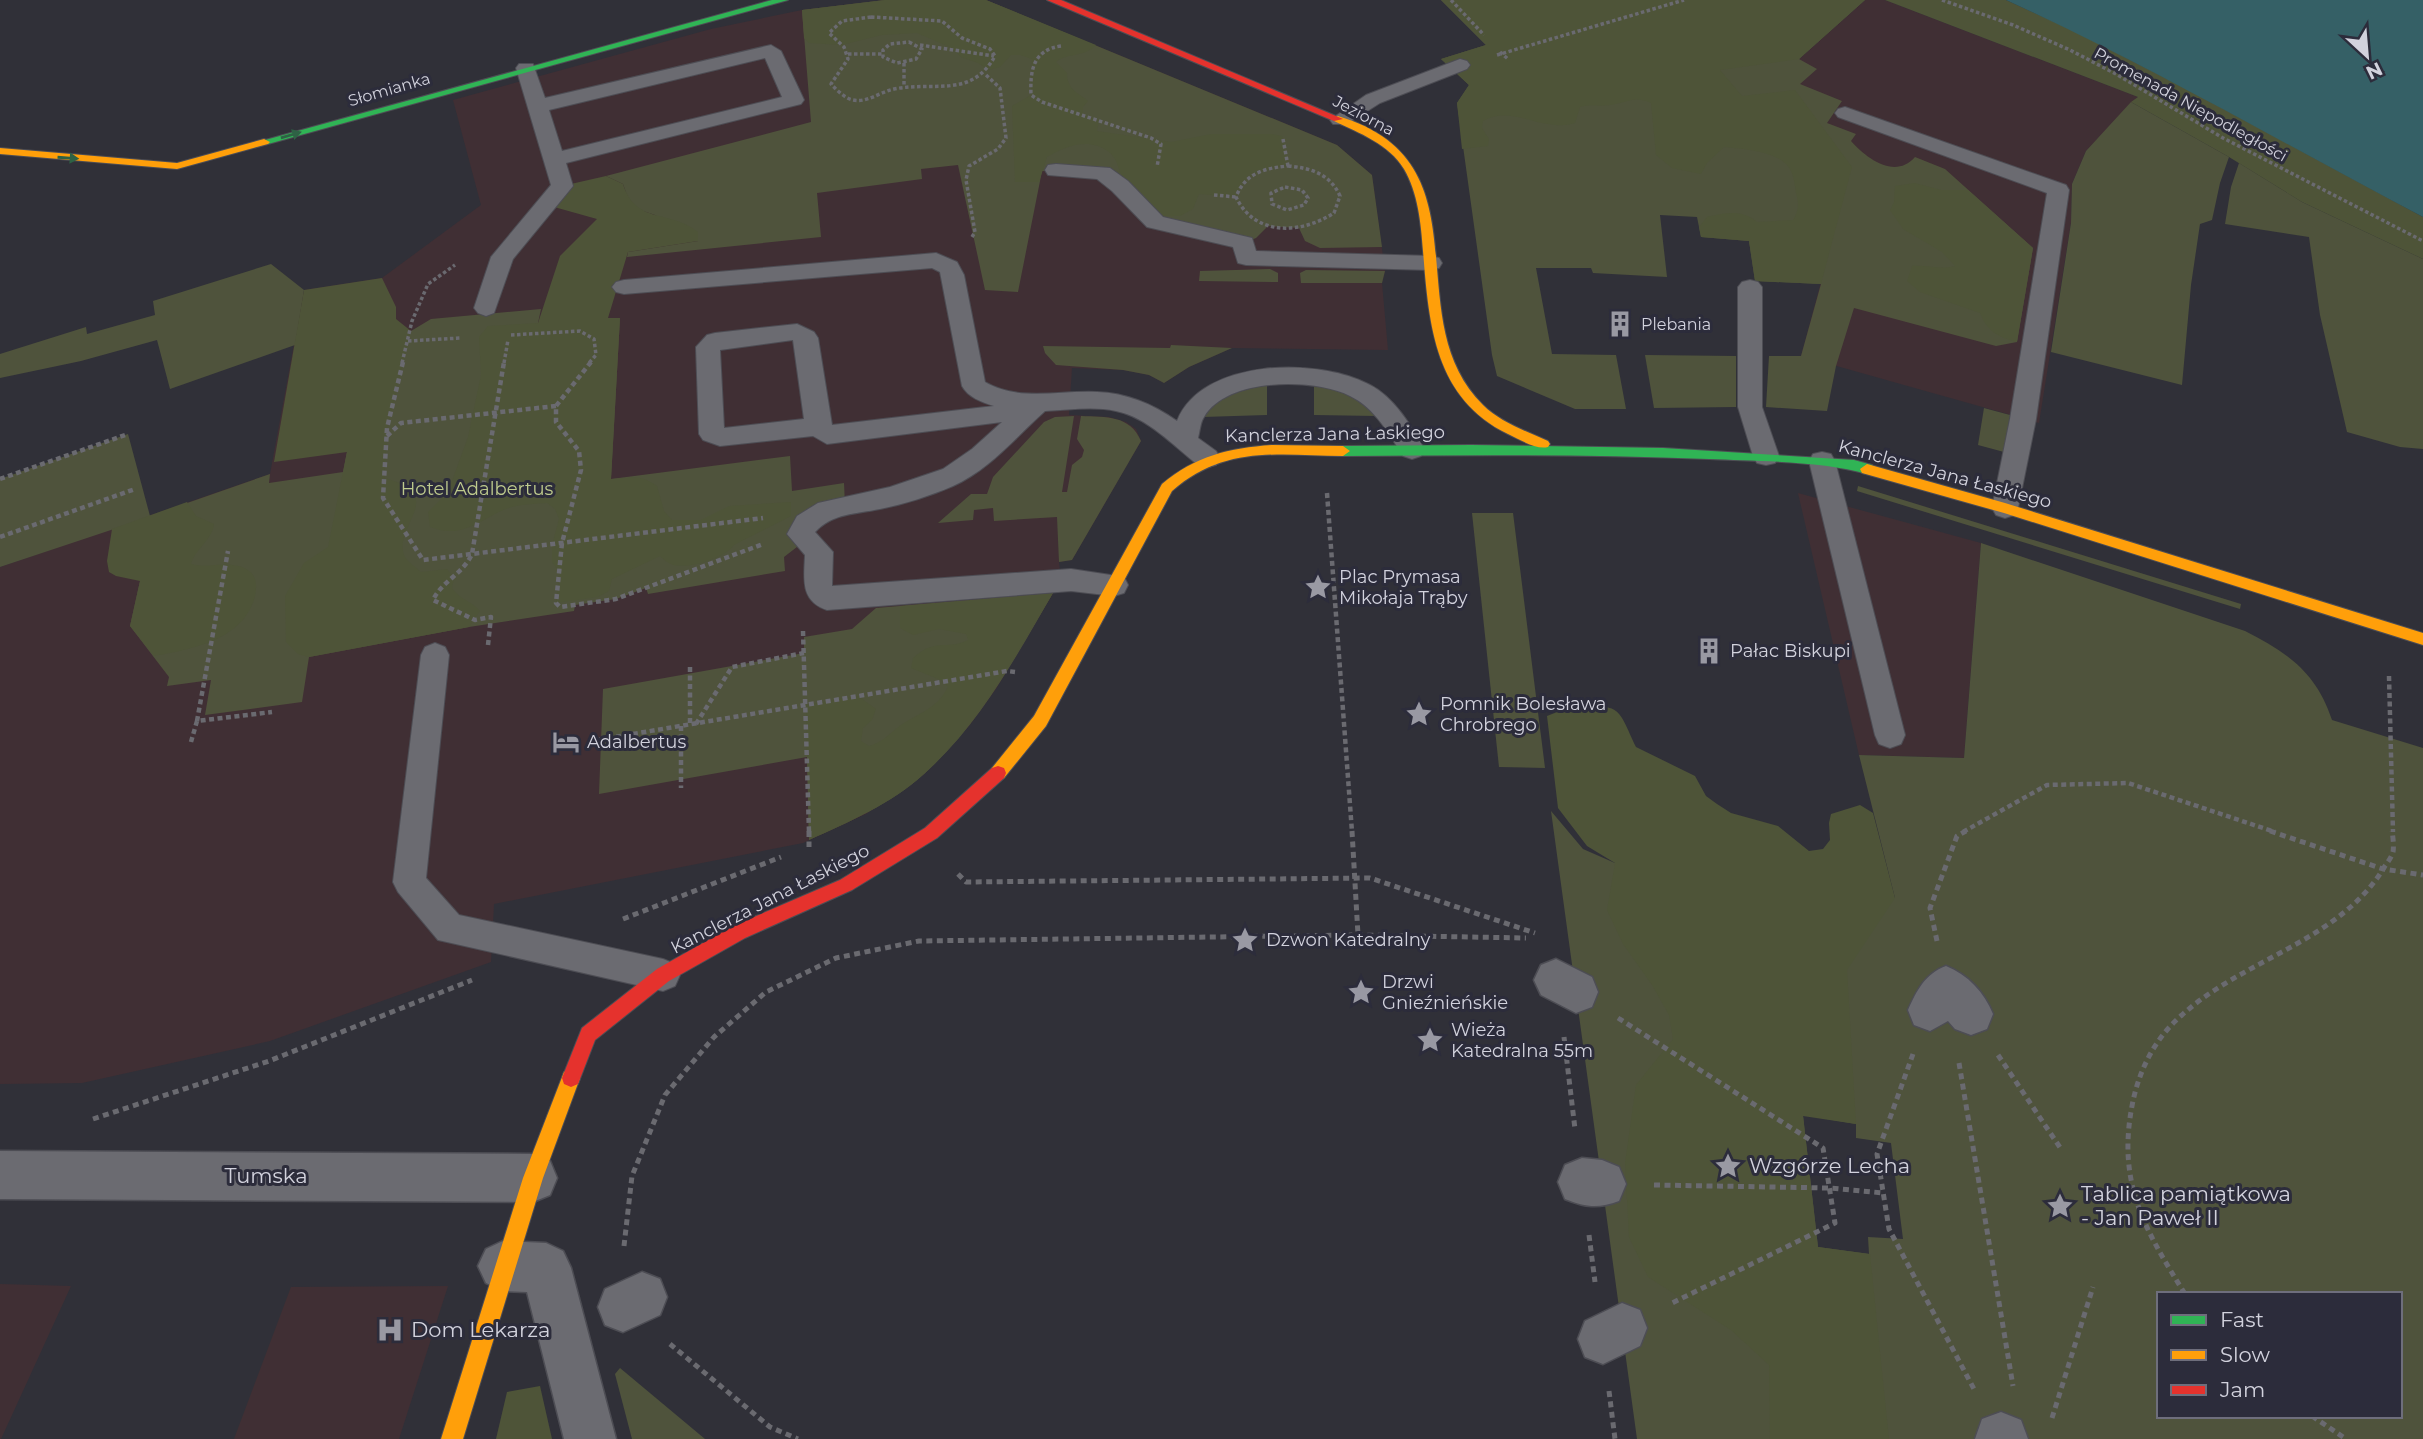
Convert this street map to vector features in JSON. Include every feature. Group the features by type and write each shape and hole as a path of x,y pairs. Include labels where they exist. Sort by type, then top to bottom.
{"street":[{"name":"Słomianka","path":"0,151 177,166 526,68 783,0"},
{"name":"Jeziorna","path":"1052,0 1340,120 1378,139 1405,162 1424,202 1440,346 1452,377 1475,408 1493,422 1558,449"},
{"name":"Kanclerza Jana Łaskiego","path":"452,1439 503,1266 533,1178 589,1034 663,975 739,932 846,885 931,834 993,780 1040,722 1167,488 1184,468 1207,458 1236,452 1558,449 1766,456 1854,465 2005,508 2423,639"},
{"name":"Tumska","path":"0,1175 533,1178"},
{"path":"503,1266 546,1268 590,1439"}],"lane":[{"path":"538,106 771,51 794,100 555,159"},
{"path":"1340,120 1373,99 1460,65"},
{"path":"486,308 502,257 562,186 526,68"},
{"path":"1845,113 2057,190 2023,419 2005,508"},
{"path":"1056,170 1102,173 1120,186 1155,222 1244,243 1246,258 1431,263"},
{"path":"624,287 936,260 949,267 953,275 974,386 989,398 1036,406"},
{"path":"1750,287 1750,407 1766,456"},
{"path":"818,426 720,437 712,433 708,347 715,341 797,332 806,338 818,426 827,435 1036,406 1115,402 1138,409 1207,458"},
{"path":"1185,441 1193,412 1204,400 1225,387 1251,379 1287,376 1344,382 1363,391 1391,417 1412,450"},
{"path":"1036,406 961,470 934,484 878,501 832,507 805,524 800,534 819,552 818,589 827,599 1071,579 1114,585"},
{"path":"1822,461 1890,735"},
{"path":"435,655 410,882 450,929 553,949 663,975"}],"path":[{"path":"1451,0 1485,36"},
{"path":"1460,65 1684,0"},
{"name":"Promenada Niepodległości","path":"1942,0 2013,25 2070,50 2116,74 2223,138 2423,241"},
{"path":"870,17 923,18 948,24 962,38 990,49 995,56 985,75 961,85 944,88 904,87 887,90 863,100 847,97 831,84 846,67 847,54 844,47 829,33 834,25 842,20 870,17"},
{"path":"882,54 886,47 896,42 909,42 995,56"},
{"path":"1493,44 1509,60"},
{"path":"847,54 882,54 891,62 904,63 920,56 920,45"},
{"path":"1071,46 1040,51 1032,60 1031,95 1042,103 1161,144 1162,150 1154,177"},
{"path":"904,63 904,87"},
{"path":"970,241 975,232 966,180 969,166 998,149 1006,138 1000,88 985,75"},
{"path":"1282,136 1287,166"},
{"path":"1287,166 1307,169 1330,179 1340,196 1334,213 1314,225 1283,229 1267,226 1245,214 1236,197 1244,180 1254,173 1287,166"},
{"path":"1285,187 1302,190 1308,198 1300,208 1287,210 1276,207 1270,200 1271,193 1285,187"},
{"path":"1211,195 1236,197"},
{"path":"462,260 428,284 412,321 386,436 383,498 423,560 774,517"},
{"path":"498,336 580,331 594,339 596,355 556,406 556,422 579,451 581,470 562,543 556,603 560,607 616,599 778,538 800,534"},
{"path":"488,645 491,617 475,620 433,600 436,593 467,569 472,554 508,336"},
{"path":"408,341 467,338"},
{"path":"386,436 401,423 556,406"},
{"path":"390,417 401,423"},
{"path":"0,479 128,434"},
{"path":"0,537 135,489"},
{"path":"1326,491 1343,684 1358,935"},
{"path":"191,742 228,551"},
{"path":"809,847 802,582 818,568"},
{"path":"693,724 732,667 804,653"},
{"path":"690,667 693,724"},
{"path":"2184,1292 2151,1238 2130,1184 2127,1128 2138,1076 2162,1035 2199,1000 2291,947 2336,916 2372,884 2393,853 2389,669"},
{"path":"591,741 1007,671 1018,672 1010,683"},
{"path":"197,721 272,712"},
{"path":"681,726 681,788"},
{"path":"2128,783 2383,869 2423,874"},
{"path":"798,851 822,841"},
{"path":"80,1119 94,1119 269,1060 786,855"},
{"path":"953,869 967,882 1370,878 1561,970 1823,1148 1835,1223 1612,1333"},
{"path":"798,1439 770,1427 642,1313 624,1253 632,1176 665,1095 715,1037 766,992 836,958 919,941 1358,935 1561,970"},
{"path":"1561,970 1612,1333 1615,1439"},
{"path":"2017,1435 1897,1248 1889,1229 1877,1154 1950,1012 2061,1149"},
{"path":"1592,1183 1829,1188 1884,1193"},
{"path":"2017,1435 2093,1287"},
{"path":"2315,1418 2346,1439"}],"shaded area":[{"path":"885,0 986,0 1337,145 1372,175 1385,271 1382,283 1388,350 1232,348 1189,367 1164,383 1149,375 1123,370 1072,368 1069,415 1109,417 1126,422 1136,429 1141,441 1072,560 1059,562 1061,580 996,689 969,726 923,775 866,814 803,843 494,904 491,962 270,1041 82,1083 0,1084 0,567 270,474 304,290 382,278 481,205 453,100 711,29 802,10"},
{"path":"1865,0 1885,0 2138,97 2086,151 2072,184 2071,223 2039,423 1801,356 1852,167 1795,90 1799,59"},
{"path":"1798,493 1981,543 1964,758 1859,755"},
{"path":"0,1284 71,1286 1,1439 0,1439"},
{"path":"448,1286 399,1439 234,1439 291,1287"}],"green space":[{"path":"885,0 986,0 1337,145 1372,175 1382,247 1320,248 1305,241 1299,228 1268,226 1256,238 1244,243 1155,222 1102,173 1042,171 1018,292 985,290 958,165 921,169 922,179 817,193 821,237 627,257 628,252 698,241 655,215 637,209 628,198 623,184 606,176 811,122 802,10"},
{"path":"885,0 986,0 1096,45 1086,52 1056,62 1067,73 1071,87 1088,101 1083,107 1083,115 1099,121 1097,131 1171,142 1211,134 1272,134 1282,136 1288,166 1263,170 1249,177 1243,182 1236,197 1199,194 1193,209 1180,216 1161,216 1126,182 1112,154 1094,145 1062,149 1047,157 1039,182 1015,182 1012,106 1031,95 1032,59 1011,55 1000,67 989,70 961,57 952,48 917,33 882,35 842,45 809,43 804,38 802,10"},
{"path":"1441,0 1865,0 1799,59 1817,69 1800,84 1842,101 1827,123 1856,134 1851,141 1873,160 1890,167 1899,167 1915,157 1945,169 2033,248 2017,342 1996,346 1854,308 1836,366 1827,411 1766,407 1769,356 1801,356 1821,284 1755,281 1749,241 1701,237 1697,217 1660,215 1667,277 1593,273 1591,268 1536,268 1552,354 1616,355 1626,409 1575,409 1497,376 1457,103 1469,85 1441,59 1486,45"},
{"path":"1441,0 1865,0 1799,59 1720,70 1742,96 1795,90 1852,167 1821,284 1755,281 1749,241 1701,237 1699,227 1707,217 1720,214 1745,215 1757,222 1793,220 1798,200 1793,176 1786,164 1761,152 1724,147 1707,163 1701,174 1672,168 1656,155 1651,103 1635,100 1606,106 1580,107 1575,123 1563,125 1516,117 1494,117 1483,121 1482,128 1489,139 1488,146 1462,149 1457,103 1469,85 1441,59 1486,45"},
{"path":"1885,0 2006,0 2074,31 2423,217 2423,259 2302,202 2131,102 2138,97"},
{"path":"2131,102 2229,157 2212,220 2200,224 2191,285 2182,385 2051,352 2071,223 2072,184 2086,151"},
{"path":"2239,163 2302,202 2423,259 2423,449 2400,447 2347,432 2320,315 2309,237 2225,224 2231,187"},
{"path":"606,176 623,184 636,206 654,215 687,225 698,232 698,241 628,252 608,318 620,318 611,479 640,478 657,486 664,511 672,520 701,520 729,506 791,502 791,516 707,561 681,566 670,564 660,556 612,579 609,591 598,597 556,603 560,573 552,562 552,545 559,519 555,509 547,503 508,508 468,528 451,531 430,527 428,512 448,492 468,437 481,375 479,337 488,326 538,323 560,256 597,219 547,205 562,186"},
{"path":"1915,183 1941,190 1968,190 2033,248 2017,342 1994,332 1980,313 1920,292 1907,281 1912,266 1955,266 1942,252 1903,229 1890,210 1894,202 1895,186"},
{"path":"271,264 304,290 295,345 170,389 157,340 81,361 0,378 0,354 86,327 87,334 155,315 153,301"},
{"path":"1270,269 1278,273 1278,282 1199,281 1200,271"},
{"path":"1306,270 1385,271 1382,283 1301,283 1300,273"},
{"path":"382,278 396,307 396,319 411,331 387,428 384,478 404,485 413,493 416,503 405,534 405,557 421,572 447,569 454,578 452,588 480,611 469,627 309,657 298,654 286,642 285,596 304,563 328,547 347,452 274,462 304,290"},
{"name":"Hotel Adalbertus","path":"541,309 538,323 620,318 611,479 790,456 792,491 844,483 845,505 832,507 806,540 784,557 785,571 648,594 646,588 616,599 575,605 574,611 469,627 309,657 302,702 205,715 211,680 167,686 169,677 130,626 150,517 0,567 0,479 128,434 150,516 270,474 269,483 343,472 370,333 411,331 431,319"},
{"path":"1171,345 1232,348 1189,367 1164,383 1149,375 1123,370 1056,365 1045,353 1043,346 1170,348"},
{"path":"1645,355 1736,356 1736,407 1654,408"},
{"path":"1267,385 1267,415 1203,417 1223,399"},
{"path":"1314,386 1348,394 1376,416 1314,415"},
{"path":"1984,408 2010,415 2004,452 1978,445"},
{"path":"1074,416 1062,492 1067,492 1072,465 1082,457 1084,450 1077,439 1081,416 1108,417 1124,422 1141,441 1072,560 1059,562 1057,517 994,521 993,508 974,510 973,520 938,523 971,494 987,494 993,477 1044,422 1055,417"},
{"path":"1858,486 2241,604 2240,609 1857,491"},
{"path":"187,502 196,516 214,524 213,530 191,564 243,567 252,573 255,579 255,596 240,623 215,640 154,656 130,626 140,581 109,572 107,561 112,529"},
{"path":"1472,513 1513,513 1545,768 1499,767"},
{"path":"1981,543 2245,631 2274,647 2299,666 2318,689 2332,720 2423,748 2423,1439 1637,1439 1551,811 1583,849 1615,863 1895,898 1859,755 1964,758","holes":["1803,1115 1856,1124 1856,1138 1891,1143 1903,1239 1868,1237 1869,1254 1818,1247"]},
{"path":"1053,593 996,689 963,734 944,754 898,794 809,840 807,757 599,794 603,689 804,653 804,637 852,629 876,608"},
{"path":"1053,593 995,688 944,754 898,794 809,840 806,705 858,696 876,709 872,720 863,728 861,741 869,746 884,739 932,706 948,687 943,681 911,668 913,658 928,648 968,640 966,634 939,629 913,635 900,628 900,606"},
{"path":"1575,705 1602,706 1616,711 1636,747 1695,776 1706,796 1731,813 1778,826 1809,851 1823,849 1830,840 1831,814 1860,805 1873,813 1895,898 1847,970 1856,1124 1803,1116 1818,1247 1870,1254 1889,1439 1770,1439 1769,1365 1731,1330 1648,1277 1629,1237 1625,1163 1636,1085 1673,1039 1669,1015 1623,944 1607,910 1615,863 1587,846 1558,808 1547,716"},
{"path":"620,1368 705,1439 632,1439 615,1374"},
{"path":"540,1386 552,1439 496,1439 507,1392"}],"water":[{"path":"2006,0 2423,0 2423,217 2164,78"}],"traffic: fast":[{"path":"264,142 783,0"},
{"path":"1343,451 1535,450 1726,455 1854,465 1867,469"}],"traffic: slow":[{"path":"1338,119 1391,148 1405,162 1415,179 1425,218 1438,329 1452,371 1463,390 1478,408 1493,419 1543,444"},
{"path":"0,151 177,166 264,142"},
{"path":"998,773 1040,721 1167,488 1185,472 1226,455 1272,450 1343,451"},
{"path":"1867,469 2005,508 2423,639"},
{"path":"452,1439 533,1178 571,1078"}],"traffic: jam":[{"path":"1052,0 1338,119"},
{"path":"571,1078 588,1034 663,975 739,932 846,885 931,833 998,773"}],"place":[{"name":"Plebania","path":"1620,324"},
{"name":"Plac Prymasa Mikołaja Trąby","path":"1318,587"},
{"name":"Pałac Biskupi","path":"1709,651"},
{"name":"Pomnik Bolesława Chrobrego","path":"1419,714"},
{"name":"Adalbertus","path":"566,742"},
{"name":"Dzwon Katedralny","path":"1245,940"},
{"name":"Drzwi Gnieźnieńskie","path":"1361,992"},
{"name":"Wieża Katedralna 55m","path":"1430,1040"},
{"name":"Wzgórze Lecha","path":"1728,1166"},
{"name":"Tablica pamiątkowa - Jan Paweł II","path":"2060,1206"},
{"name":"Dom Lekarza","path":"390,1330"}]}
